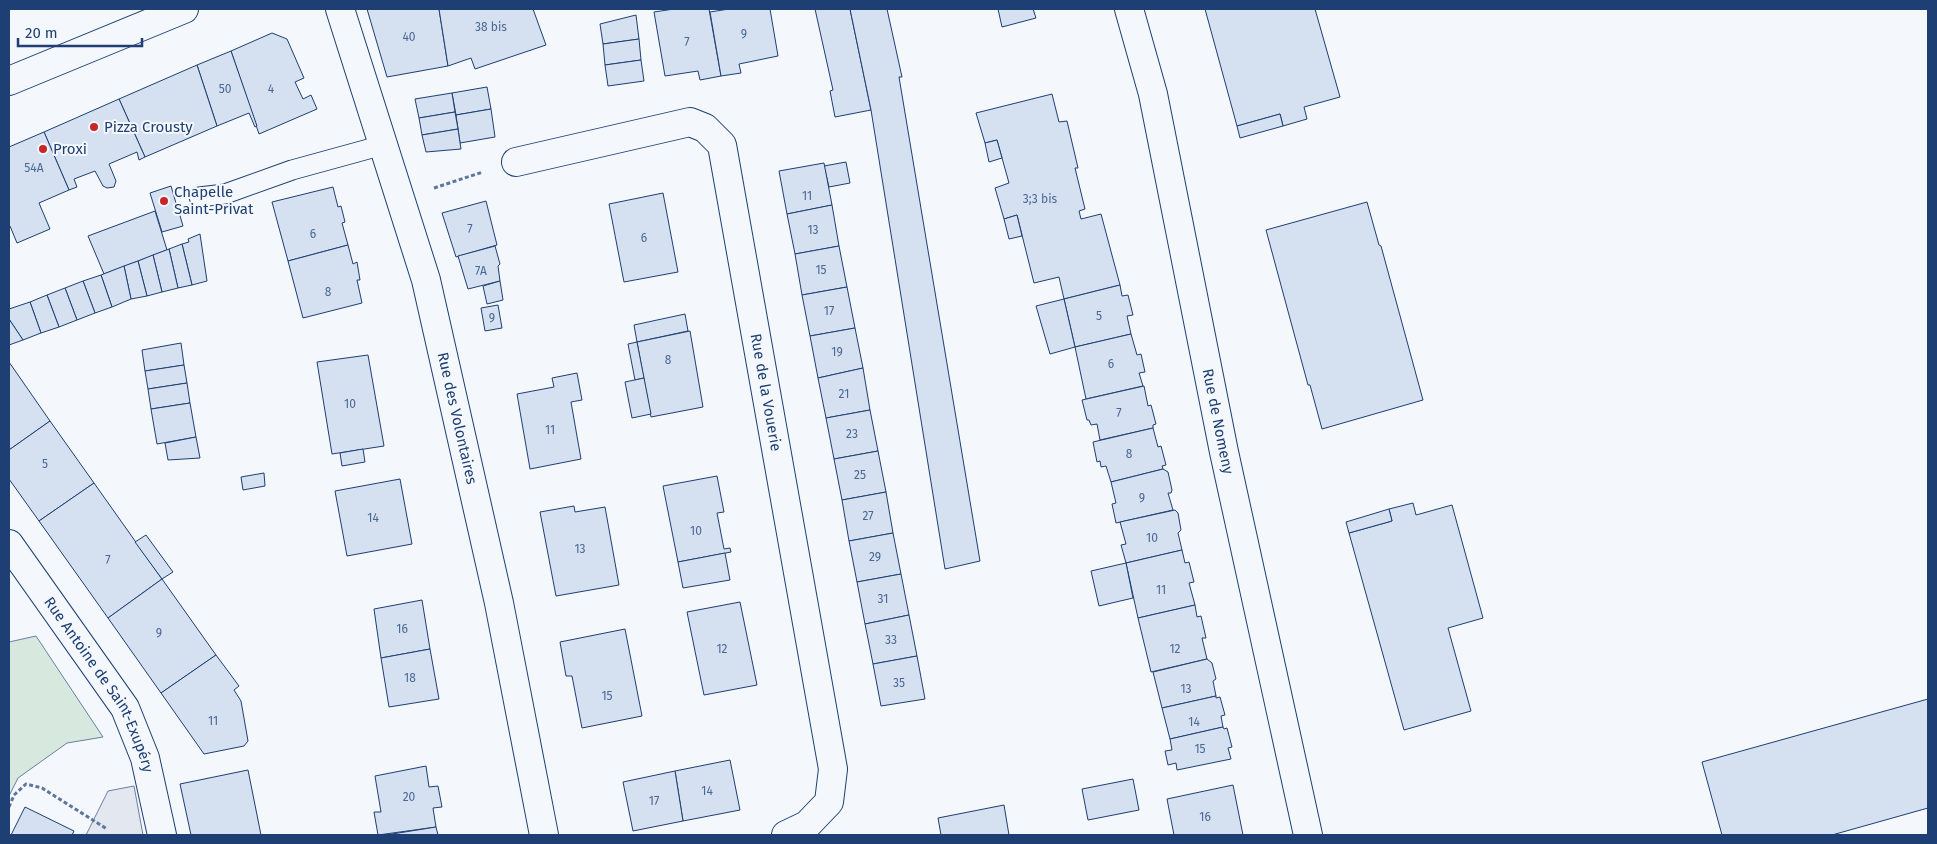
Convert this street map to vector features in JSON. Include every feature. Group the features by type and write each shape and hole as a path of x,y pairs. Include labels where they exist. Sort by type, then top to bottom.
{"street":[{"path":"9,81 184,9"},
{"name":"Rue des Volontaires","path":"340,9 426,280 498,603 544,835"},
{"name":"Rue de Nomeny","path":"1129,9 1153,94 1226,462 1308,835"},
{"name":"Rue de la Vouerie","path":"516,162 690,122 705,128 722,145 833,770 829,802 807,825 786,835"},
{"name":"Rue Antoine de Saint-Exupéry","path":"9,544 125,708 145,758 162,835"}],"lane":[{"path":"199,197 225,194 292,170 383,145"}],"path":[{"path":"400,198 516,162"},
{"path":"9,807 14,795 26,784 42,788 107,829"}],"shaded area":[{"path":"36,636 103,737 67,743 18,778 9,796 9,642"},
{"path":"134,786 143,835 86,835 108,791"}],"building":[{"path":"367,9 439,9 448,66 387,77"},
{"path":"439,9 533,9 546,45 475,69 471,58 448,66"},
{"path":"674,9 709,9 721,76 700,80 698,71 665,76 654,12"},
{"path":"729,9 770,9 778,56 739,64 741,73 721,76 710,12"},
{"path":"815,9 850,9 871,110 835,117 830,91 833,90"},
{"path":"850,9 887,9 902,77 899,77 980,561 945,569 871,110"},
{"path":"998,9 1033,9 1036,18 1002,27"},
{"path":"1205,9 1315,9 1340,97 1304,107 1307,119 1283,126 1280,114 1237,126"},
{"path":"636,15 639,39 603,44 600,24"},
{"path":"272,33 287,39 304,78 295,82 303,99 311,95 317,109 259,134 231,51"},
{"path":"639,39 641,60 605,65 603,44"},
{"path":"231,51 257,126 255,127 249,113 217,126 197,65"},
{"path":"641,60 644,81 608,86 605,65"},
{"path":"197,65 217,126 145,157 119,99"},
{"path":"487,87 491,109 456,115 452,93"},
{"path":"452,93 455,112 419,118 415,99"},
{"path":"1052,94 1059,122 1067,121 1078,168 1075,168 1085,209 1079,211 1081,219 1101,214 1120,285 1064,299 1059,277 1034,283 1017,215 1004,219 995,188 1009,183 997,140 985,143 976,113"},
{"path":"119,99 145,157 139,160 137,152 109,164 116,181 114,187 107,188 103,186 95,171 74,179 77,187 69,190 44,132"},
{"path":"491,109 495,137 460,143 456,115"},
{"path":"455,112 458,129 422,135 419,118"},
{"path":"1280,114 1283,126 1240,138 1237,126"},
{"path":"458,129 461,149 426,152 422,135"},
{"path":"44,132 69,190 39,203 50,229 17,243 9,227 9,147"},
{"path":"997,140 1002,158 989,162 985,143"},
{"path":"846,162 850,183 829,187 824,166"},
{"path":"824,163 832,205 787,214 779,171"},
{"name":"Chapelle Saint-Privat","path":"171,186 178,210 189,215 179,212 183,226 162,232 150,193"},
{"path":"333,187 338,207 341,206 345,222 342,223 348,245 288,261 272,202"},
{"path":"663,193 678,272 624,282 609,204"},
{"path":"486,201 497,245 456,257 442,213"},
{"path":"1367,202 1423,400 1322,429 1310,385 1308,385 1266,230"},
{"path":"832,205 839,246 795,254 787,214"},
{"path":"155,211 167,250 104,274 88,236"},
{"path":"1017,215 1022,236 1009,239 1004,219"},
{"path":"200,234 207,281 192,285 182,244 189,242 188,239"},
{"path":"182,244 192,285 178,288 169,249"},
{"path":"348,245 353,264 357,262 360,280 357,280 362,303 303,318 288,261"},
{"path":"495,246 500,264 498,266 500,281 468,289 458,256"},
{"path":"839,246 847,287 802,295 795,254"},
{"path":"169,249 178,288 162,292 153,255"},
{"path":"153,255 162,292 147,296 138,261"},
{"path":"138,261 147,296 131,299 124,266"},
{"path":"124,266 131,299 112,307 101,275"},
{"path":"101,275 112,307 95,313 83,281"},
{"path":"83,281 95,313 77,320 65,288"},
{"path":"500,281 503,300 487,304 483,286"},
{"path":"1120,285 1122,296 1128,295 1133,315 1127,316 1131,334 1075,347 1064,299"},
{"path":"847,287 855,328 810,336 802,295"},
{"path":"65,288 77,320 59,327 47,295"},
{"path":"47,295 59,327 41,333 30,302"},
{"path":"1064,299 1075,347 1050,354 1036,306"},
{"path":"30,302 41,333 23,340 9,319 9,309"},
{"path":"498,305 502,328 485,331 481,308"},
{"path":"685,314 688,331 637,342 634,325"},
{"path":"9,319 23,340 9,345"},
{"path":"855,328 863,368 818,378 810,336"},
{"path":"690,331 703,407 651,417 637,342"},
{"path":"1131,334 1137,355 1141,354 1145,372 1139,373 1143,386 1086,399 1075,347"},
{"path":"637,342 644,378 635,380 628,344"},
{"path":"181,343 184,365 145,371 142,350"},
{"path":"368,355 384,446 332,454 317,362"},
{"path":"9,362 50,421 9,450"},
{"path":"184,365 187,383 148,389 145,371"},
{"path":"863,368 870,410 826,418 818,378"},
{"path":"577,373 582,400 571,402 581,459 530,469 517,394 554,387 552,378"},
{"path":"644,378 651,414 632,418 625,382"},
{"path":"187,383 190,403 151,409 148,389"},
{"path":"1144,386 1148,406 1151,405 1156,424 1153,425 1153,428 1100,440 1097,424 1091,425 1089,420 1087,420 1082,400"},
{"path":"190,403 196,437 157,444 151,409"},
{"path":"870,410 878,451 834,459 826,418"},
{"path":"50,421 94,483 39,521 9,479 9,450"},
{"path":"1153,428 1158,447 1161,446 1166,465 1162,466 1163,469 1111,482 1106,466 1101,467 1100,461 1097,462 1093,442"},
{"path":"196,437 200,458 168,460 165,443"},
{"path":"363,449 365,462 342,466 340,453"},
{"path":"878,451 886,492 842,500 834,459"},
{"path":"1163,469 1168,472 1172,490 1171,493 1168,493 1173,510 1116,523 1112,504 1116,503 1111,482"},
{"path":"264,473 265,486 243,490 241,477"},
{"path":"717,476 724,512 717,513 724,549 730,548 731,552 678,562 663,486"},
{"path":"400,479 412,544 347,556 335,491"},
{"path":"94,483 162,579 108,618 39,521"},
{"path":"886,492 893,533 849,541 842,500"},
{"path":"1413,503 1416,515 1452,505 1483,618 1448,628 1471,711 1404,730 1349,533 1392,521 1389,509"},
{"path":"574,506 575,512 605,507 619,585 556,596 540,512"},
{"path":"1389,509 1392,521 1349,533 1346,522"},
{"path":"1175,510 1178,513 1181,530 1178,533 1182,550 1126,563 1121,545 1126,544 1120,522"},
{"path":"893,533 901,574 857,582 849,541"},
{"path":"146,535 173,572 162,579 135,542"},
{"path":"1182,550 1185,563 1189,562 1194,582 1189,583 1195,605 1138,618 1126,563"},
{"path":"725,553 730,580 683,588 678,562"},
{"path":"1126,563 1133,598 1099,606 1091,571"},
{"path":"901,574 909,615 865,624 857,582"},
{"path":"162,579 216,655 161,693 108,618"},
{"path":"422,600 430,649 381,658 374,609"},
{"path":"740,602 757,685 704,695 687,612"},
{"path":"1195,605 1197,617 1201,616 1206,638 1202,638 1207,659 1151,672 1138,618"},
{"path":"909,615 917,656 873,664 865,624"},
{"path":"625,629 642,716 582,728 572,676 566,676 560,642"},
{"path":"430,649 439,699 389,707 381,658"},
{"path":"216,655 239,686 234,690 241,701 248,741 244,746 204,754 161,693"},
{"path":"917,656 925,699 881,706 873,664"},
{"path":"1207,659 1212,663 1216,679 1213,681 1216,696 1162,708 1153,672"},
{"path":"1216,696 1216,698 1220,697 1225,715 1221,716 1223,727 1170,739 1162,708"},
{"path":"1928,699 1928,808 1832,835 1722,835 1702,762"},
{"path":"1223,727 1224,729 1227,728 1232,747 1228,748 1231,759 1177,770 1176,763 1168,765 1165,751 1172,750 1170,739"},
{"path":"730,760 740,810 683,821 675,771"},
{"path":"426,766 429,787 438,786 442,807 433,808 436,827 378,835 374,812 381,812 375,776"},
{"path":"248,770 261,835 191,835 180,784"},
{"path":"675,771 683,821 633,831 623,782"},
{"path":"1133,779 1139,810 1088,820 1082,789"},
{"path":"1233,785 1243,835 1174,835 1167,799"},
{"path":"1004,805 1009,835 941,835 938,818"},
{"path":"25,807 74,831 72,835 11,835"},
{"path":"436,827 438,835 386,835"}],"place":[{"name":"Pizza Crousty","path":"94,127"},
{"name":"Proxi","path":"43,149"},
{"name":"Chapelle Saint-Privat","path":"164,201"}]}
